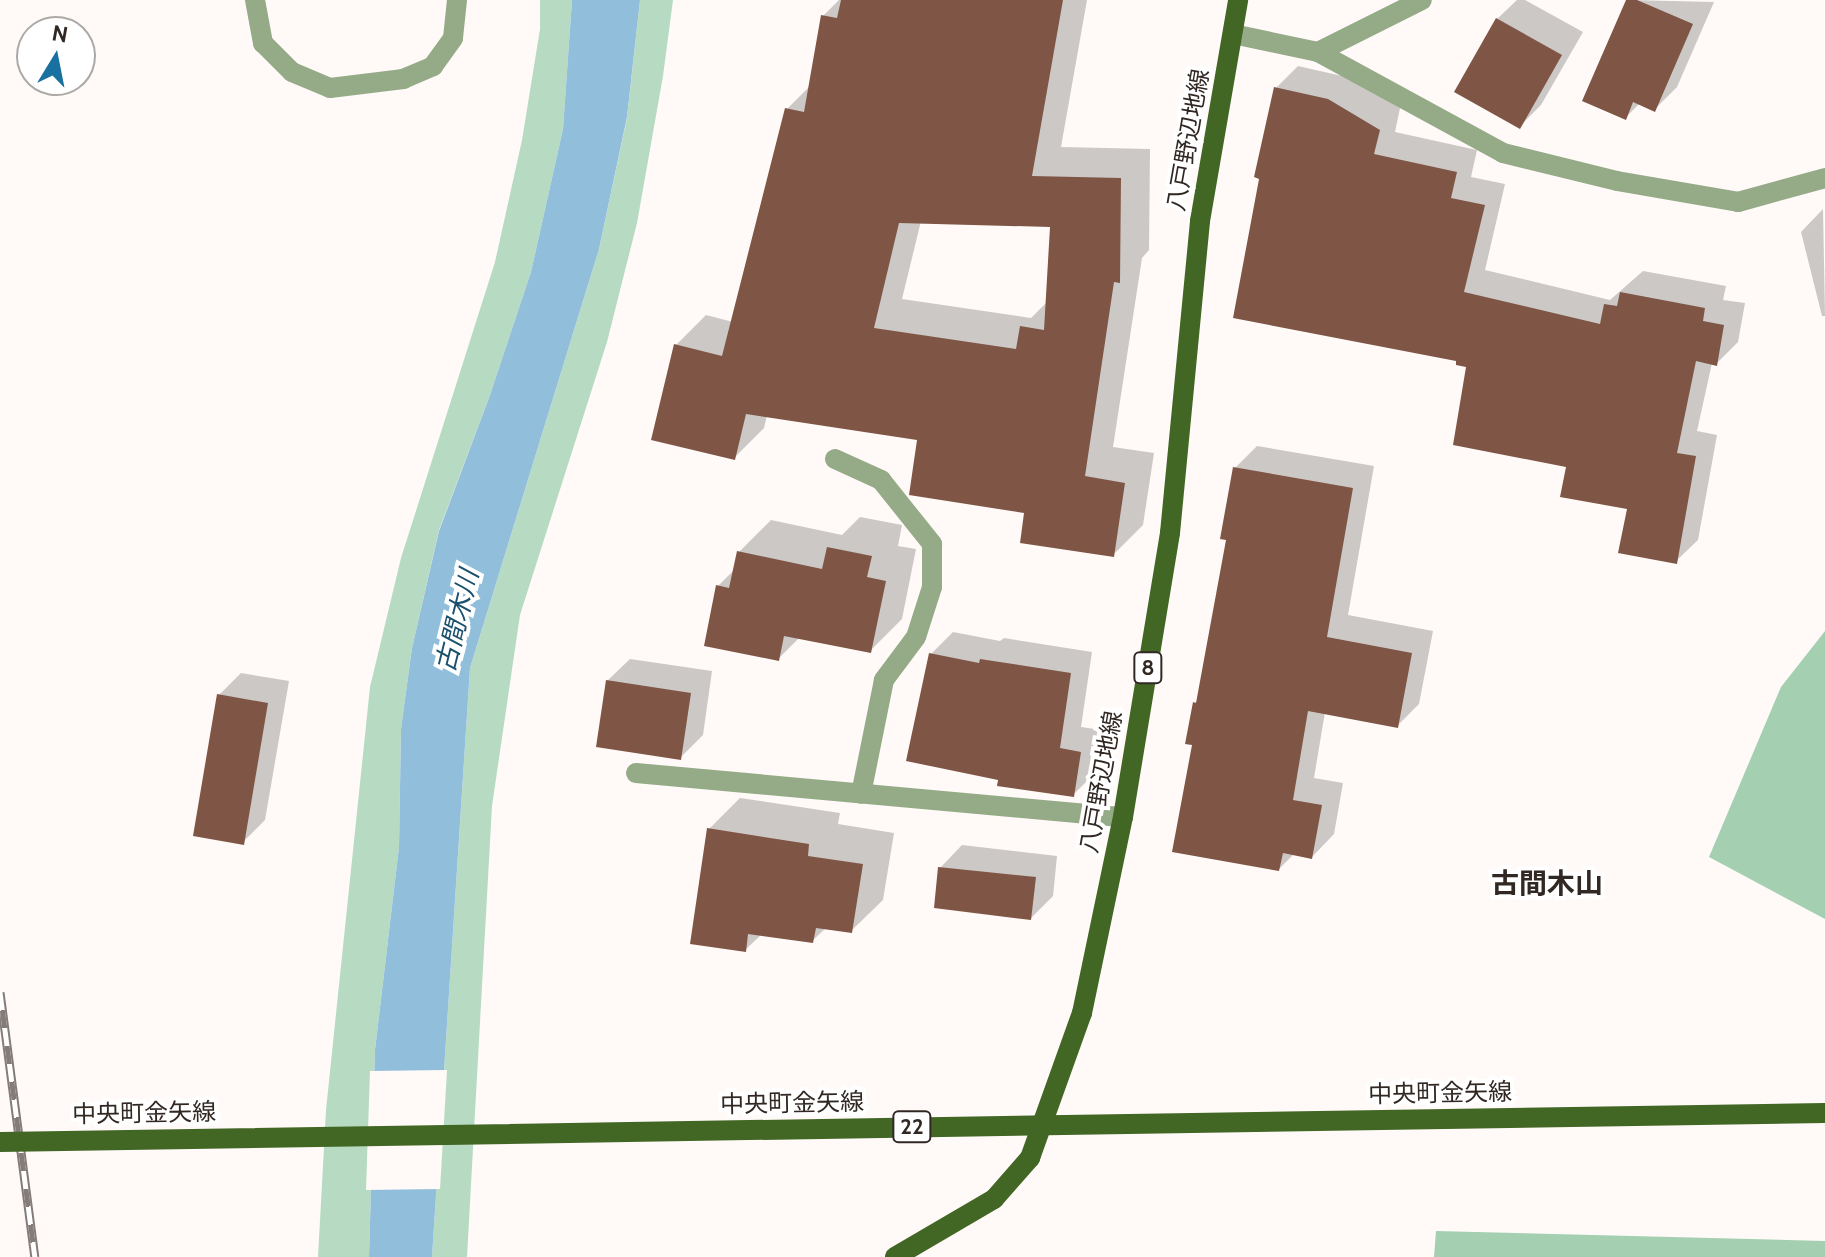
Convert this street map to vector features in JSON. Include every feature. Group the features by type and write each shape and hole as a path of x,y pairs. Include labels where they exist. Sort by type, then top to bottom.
{"main road":[{"name":"八戸野辺地線","path":"895,1257 994,1199 1030,1158 1082,1013 1123,817 1170,533 1200,221 1238,0"},
{"name":"中央町金矢線","path":"0,1142 1825,1113"}],"street":[{"path":"255,0 263,43 292,72 330,88 403,79 433,66 453,38 457,0"},
{"path":"1318,52 1422,0"},
{"path":"1233,34 1318,52 1503,153 1617,181 1738,202 1825,178"},
{"path":"835,459 881,480 932,544 932,587 916,637 884,680 861,794"},
{"path":"636,773 1123,817"}],"green space":[{"path":"540,0 572,0 563,129 531,272 489,398 439,530 412,648 401,729 399,847 375,1050 369,1257 318,1257 326,1110 370,687 401,558 495,262 522,140 540,29"},
{"path":"640,0 673,0 663,76 637,223 607,342 520,615 492,806 467,1257 432,1257 470,668 599,249 627,118"},
{"path":"1825,631 1825,919 1709,857 1781,687"},
{"path":"1436,1231 1825,1241 1825,1257 1434,1257"}],"water":[{"name":"古間木川","path":"572,0 640,0 627,117 599,249 470,668 432,1257 369,1257 375,1050 399,847 401,729 412,648 439,531 489,398 531,272 563,129"}],"pier":[{"path":"447,1070 440,1189 366,1190 370,1071"}],"building":[{"path":"841,0 1063,0 1032,176 1121,178 1120,283 1114,282 1085,476 1125,483 1114,557 1020,543 1024,513 909,495 917,440 746,414 735,460 651,440 674,344 722,356 785,108 804,112 821,15 837,18","holes":["899,223 1050,227 1044,330 1020,326 1016,349 874,328"]},
{"path":"1626,0 1637,0 1693,24 1655,112 1633,102 1626,120 1582,101"},
{"path":"1496,18 1562,55 1520,129 1454,92"},
{"path":"1274,87 1328,99 1380,130 1374,154 1457,172 1451,198 1485,205 1464,292 1600,324 1604,304 1617,306 1620,292 1705,308 1703,321 1724,325 1717,366 1696,361 1677,453 1696,456 1677,564 1618,553 1627,509 1560,497 1566,467 1453,445 1466,367 1456,365 1456,361 1233,318 1259,179 1254,177"},
{"path":"1233,467 1353,488 1327,637 1412,653 1398,728 1308,711 1293,800 1322,805 1312,859 1283,853 1279,871 1172,852 1192,745 1185,744 1193,702 1196,703 1226,540 1220,539"},
{"path":"827,547 872,556 867,577 886,581 871,653 784,636 779,661 704,646 716,585 729,588 737,551 822,569"},
{"path":"929,653 979,663 980,659 1071,673 1060,748 1081,752 1074,797 997,786 998,780 906,761"},
{"path":"606,680 691,693 681,760 596,747"},
{"path":"217,694 268,703 244,845 193,836"},
{"path":"707,828 809,844 808,856 863,864 852,933 816,928 813,943 748,934 746,952 690,944"},
{"path":"938,867 1036,877 1031,920 934,908"}],"railway":[{"path":"0,992 35,1257"}],"district":[{"name":"古間木山","path":"1547,883"}]}
